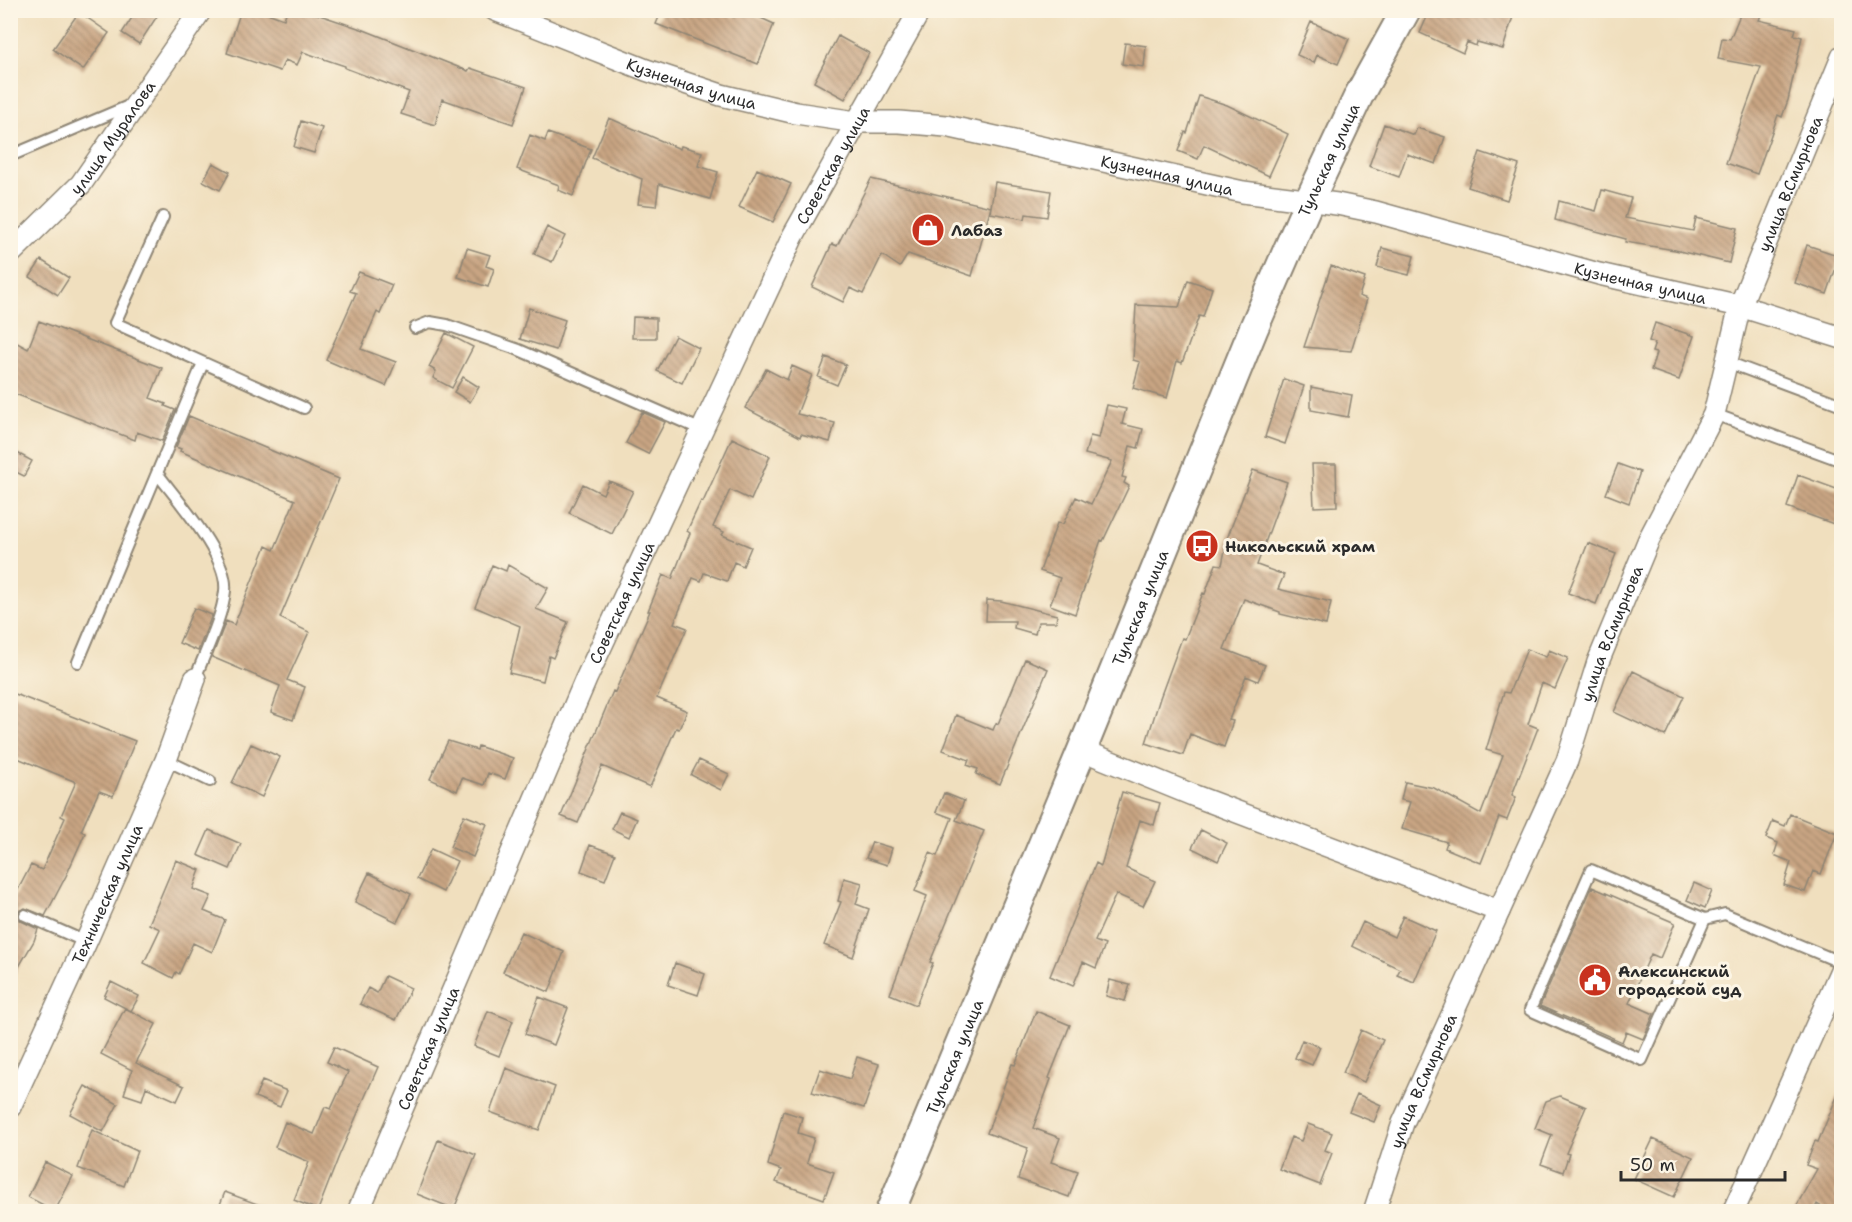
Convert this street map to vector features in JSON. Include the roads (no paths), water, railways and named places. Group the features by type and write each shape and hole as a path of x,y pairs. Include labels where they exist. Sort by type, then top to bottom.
{"main road":[{"name":"Тульская улица","path":"890,1212 1082,750 1182,501 1309,201 1359,95 1406,10"}],"street":[{"name":"улица Муралова","path":"10,254 81,184 201,10"},
{"name":"Кузнечная улица","path":"495,10 646,70 721,95 796,113 856,122 899,122 946,126 1243,192 1376,212 1599,274 1740,306 1842,338"},
{"name":"Советская улица","path":"359,1211 586,679 702,430 793,236 920,10"},
{"name":"улица В.Смирнова","path":"1374,1212 1403,1123 1567,761 1598,662 1649,539 1714,414 1740,306 1841,57"},
{"name":"Техническая улица","path":"10,1107 166,760 195,679"},
{"path":"1082,750 1195,796 1499,911"},
{"path":"1733,1212 1842,968"}],"lane":[{"path":"10,156 137,103"},
{"path":"163,217 116,323 304,408"},
{"path":"415,327 430,322 447,325 519,350 702,430"},
{"path":"1727,362 1842,405"},
{"path":"78,662 203,363"},
{"path":"1714,414 1842,461"},
{"path":"157,473 214,551 223,570 225,590 220,610 195,679"},
{"path":"166,760 210,781"},
{"path":"1705,920 1642,1060 1530,1010 1591,870 1705,920 1725,914 1842,963"},
{"path":"25,915 86,942"}],"place":[{"name":"Лабаз","path":"928,230"},
{"name":"Никольский храм","path":"1202,546"},
{"name":"Алексинский городской суд","path":"1595,980"}]}
